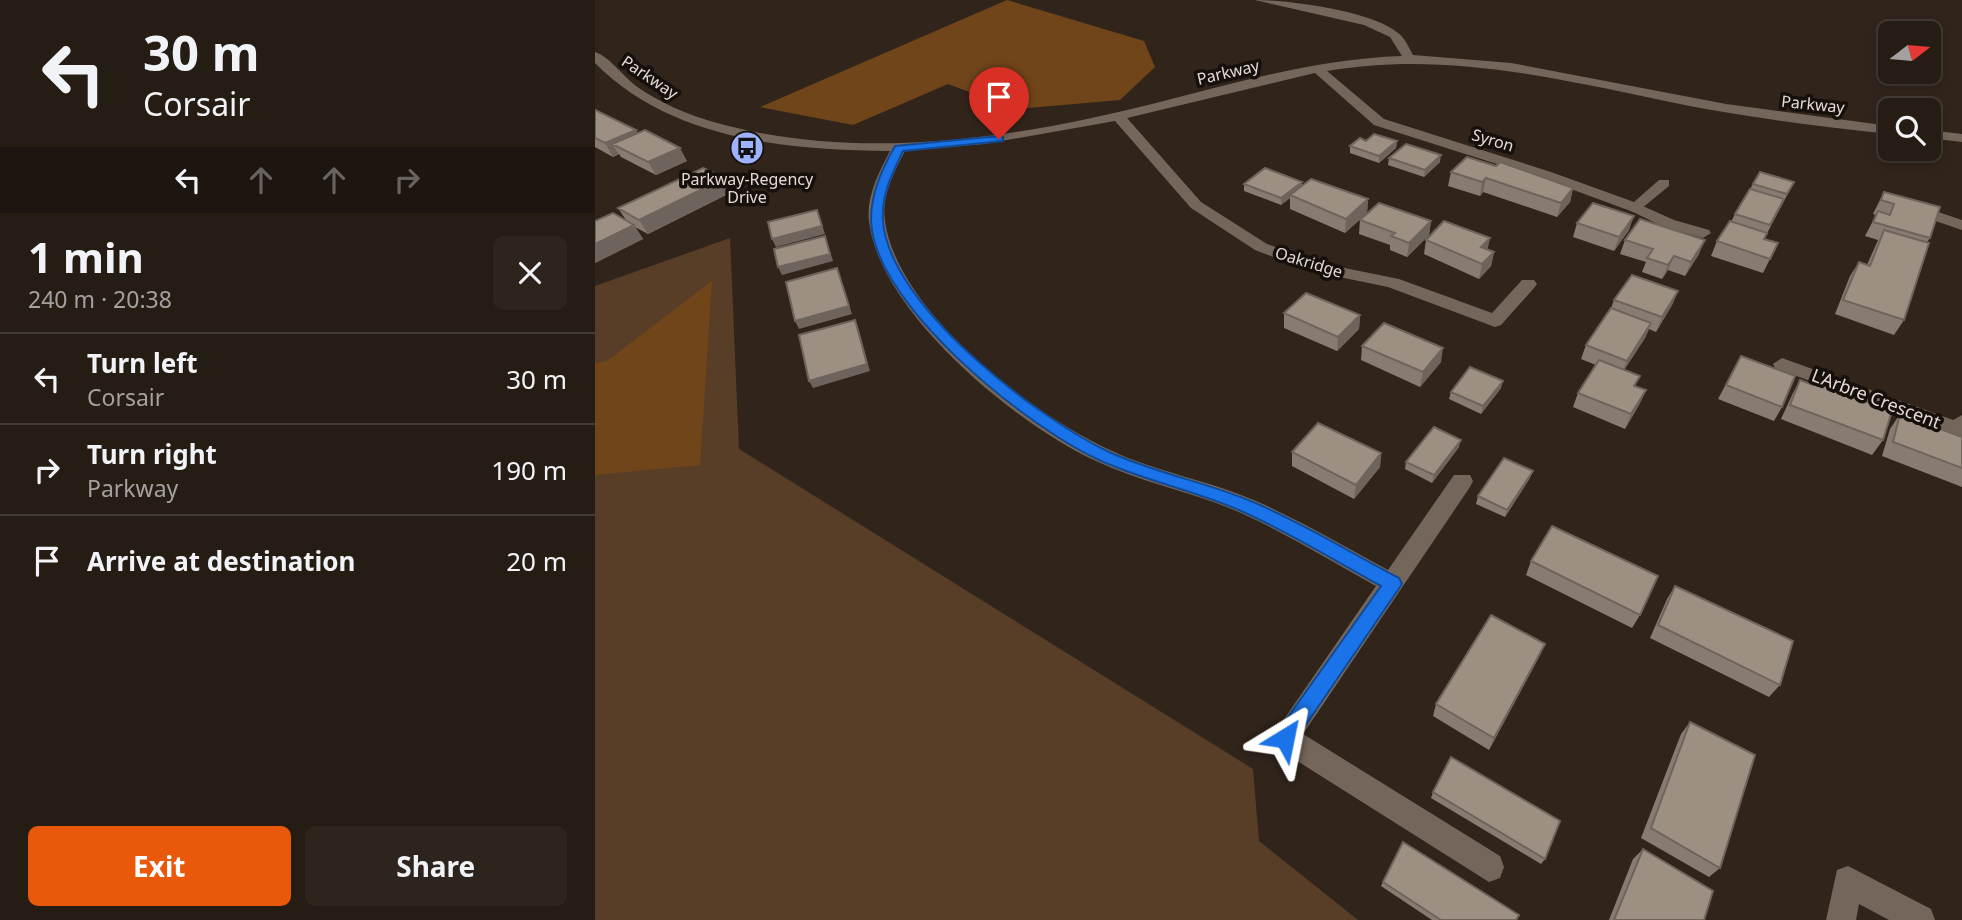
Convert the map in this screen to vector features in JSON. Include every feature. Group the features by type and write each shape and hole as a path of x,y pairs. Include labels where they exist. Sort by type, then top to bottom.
{"street":[{"path":"1261,0 1307,7 1382,28 1399,41 1409,58"},
{"name":"Parkway","path":"595,56 606,77 663,110 712,128 796,143 899,148 999,139 1118,116 1319,70 1366,61 1409,58 1493,62 1775,118 1878,129"},
{"name":"Syron","path":"1319,70 1379,122 1546,175 1636,208 1668,223 1703,233"},
{"name":"Oakridge","path":"1118,116 1196,205 1261,247 1316,267 1392,283 1495,321 1528,284"},
{"path":"1941,136 1962,138"},
{"path":"899,148 880,189 877,221 881,243 899,279 921,313 991,381 1040,419 1103,455 1247,506 1393,584"},
{"path":"1636,208 1664,183"},
{"path":"1896,203 1962,225"},
{"name":"L'Arbre Crescent","path":"1782,364 1961,431 1962,422"},
{"path":"1462,481 1285,738 1489,867"},
{"path":"1841,920 1848,881 1920,920"}],"shaded area":[{"path":"1007,0 1144,41 1155,67 1120,100 1015,109 948,84 853,125 760,107"},
{"path":"730,238 739,449 1253,769 1259,841 1358,920 595,920 595,286"},
{"path":"712,281 700,465 595,475 595,363 607,361"}],"building":[{"path":"595,110 636,130 605,143 595,138"},
{"path":"645,130 680,148 648,162 612,144"},
{"path":"1374,134 1397,141 1379,156 1350,146 1360,138 1366,141"},
{"path":"1406,144 1441,155 1425,170 1389,158"},
{"path":"1467,157 1496,166 1500,162 1573,188 1561,203 1486,178 1482,182 1451,172"},
{"path":"703,168 725,178 639,220 618,208"},
{"path":"1265,168 1302,182 1281,198 1244,184"},
{"path":"1760,172 1794,182 1787,194 1753,184"},
{"path":"1311,179 1368,199 1346,219 1290,195"},
{"path":"1750,189 1784,199 1770,225 1735,214"},
{"path":"1884,192 1940,207 1930,238 1873,222 1878,211 1890,215 1894,204 1881,200"},
{"path":"1379,203 1431,221 1409,243 1391,236 1395,233 1360,220"},
{"path":"1593,203 1634,216 1619,237 1577,223"},
{"path":"817,210 822,226 772,239 768,222"},
{"path":"613,213 634,225 595,244 595,221"},
{"path":"1640,219 1705,240 1691,262 1674,256 1668,265 1647,258 1653,249 1625,240"},
{"path":"1444,221 1490,238 1481,247 1494,252 1482,264 1426,240"},
{"path":"1730,221 1767,233 1764,239 1778,243 1770,259 1717,241"},
{"path":"1884,230 1929,243 1904,320 1843,300 1859,262 1870,266"},
{"path":"825,236 830,254 778,267 774,249"},
{"path":"837,268 849,306 795,321 786,282"},
{"path":"1632,275 1678,291 1662,317 1614,300"},
{"path":"1306,293 1360,315 1338,337 1284,313"},
{"path":"1611,308 1651,323 1627,361 1586,345"},
{"path":"855,320 867,364 809,381 799,335"},
{"path":"1384,323 1443,348 1423,372 1362,346"},
{"path":"1741,356 1795,376 1782,407 1726,385"},
{"path":"1599,360 1640,376 1634,386 1646,390 1631,414 1578,393"},
{"path":"1470,367 1503,381 1483,406 1451,392"},
{"path":"1800,380 1813,385 1814,382 1892,411 1883,440 1790,405"},
{"path":"1900,414 1962,437 1962,468 1893,442"},
{"path":"1318,423 1381,453 1356,485 1292,452"},
{"path":"1434,427 1461,440 1434,475 1406,462"},
{"path":"1504,458 1533,471 1507,510 1478,496"},
{"path":"1552,526 1658,576 1640,615 1531,561"},
{"path":"1675,586 1793,641 1780,685 1658,625"},
{"path":"1491,615 1545,644 1494,738 1436,704"},
{"path":"1690,722 1755,755 1720,868 1651,828"},
{"path":"1451,757 1560,821 1545,859 1433,792"},
{"path":"1403,842 1519,915 1516,920 1441,920 1383,882"},
{"path":"1643,849 1713,891 1704,920 1614,920"}],"place":[{"name":"Parkway-Regency Drive","path":"747,148"}],"route":[{"path":"999,139 899,148 880,189 877,221 881,243 899,279 921,313 991,381 1040,419 1103,455 1247,506 1393,584 1285,738"}]}
